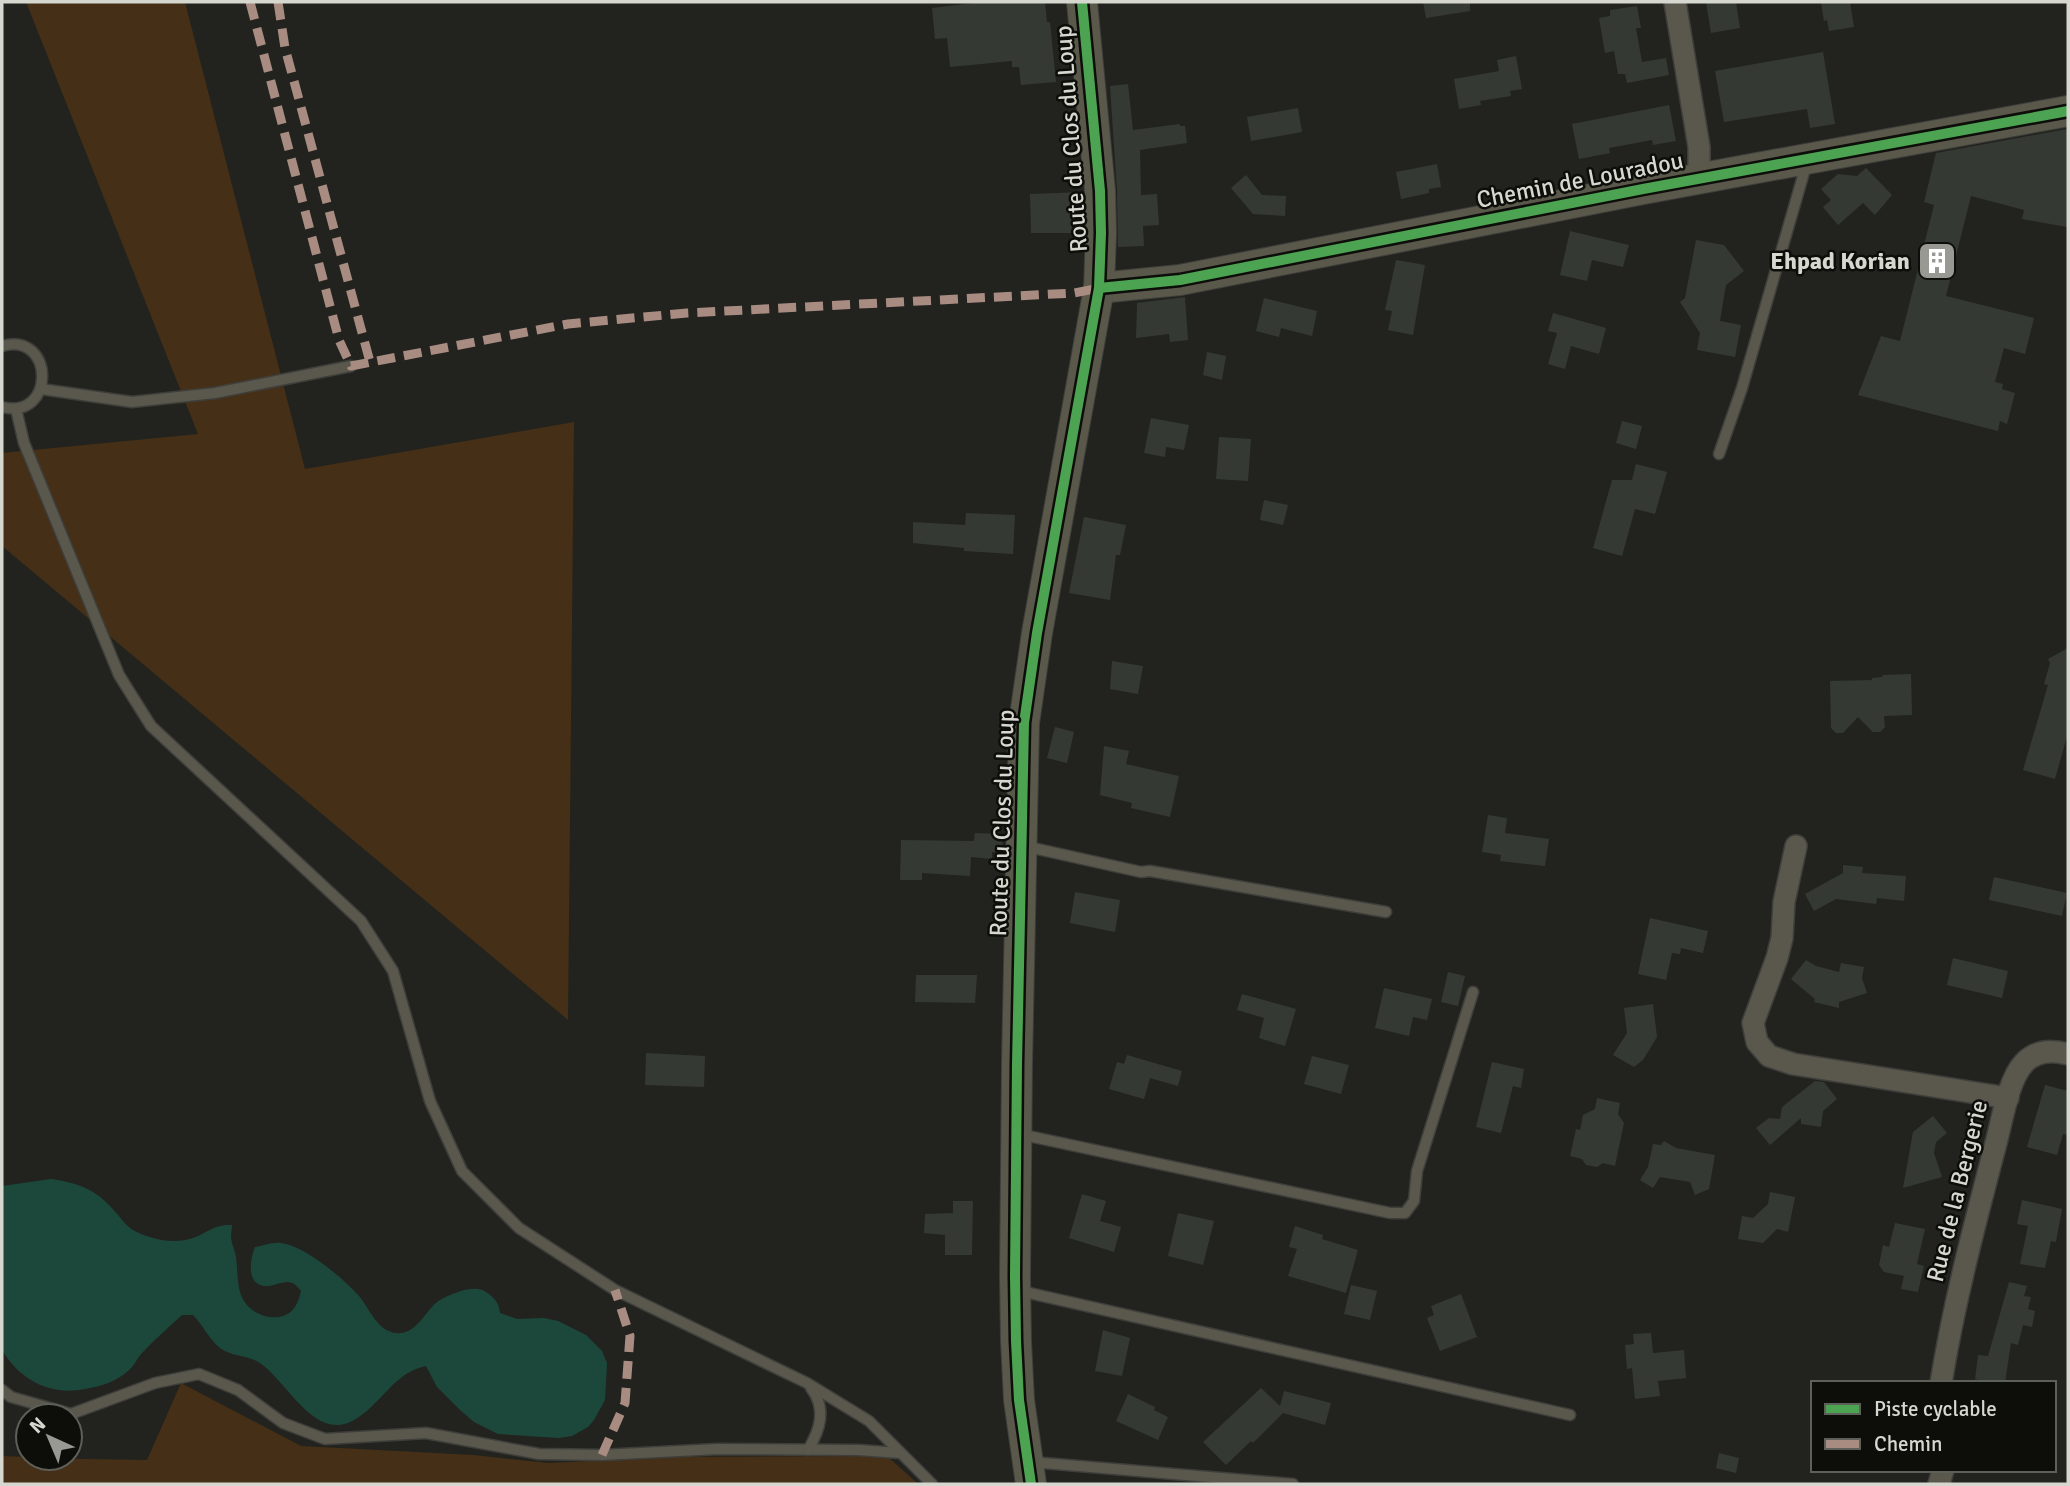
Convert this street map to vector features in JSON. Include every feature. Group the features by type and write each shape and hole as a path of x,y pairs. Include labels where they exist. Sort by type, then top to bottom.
{"street":[{"name":"Route du Clos du Loup","path":"1029,1473 1018,1388 1016,1341 1021,845 1026,710 1037,633 1099,288 1099,178 1082,2"},
{"path":"1675,2 1699,147 1699,179"},
{"name":"Chemin de Louradou","path":"1099,288 1180,280 1699,179 2068,111"},
{"path":"1796,846 1783,902 1782,937 1777,958 1752,1023 1757,1042 1769,1056 1793,1064 2008,1098"},
{"name":"Rue de la Bergerie","path":"1941,1381 1952,1315 2015,1079 2023,1063 2036,1054 2053,1051 2068,1054"}],"lane":[{"path":"1719,454 1742,388 1808,159"},
{"path":"2,346 19,345 29,349 42,367 43,378 41,389 27,405 16,409 2,407"},
{"path":"41,389 132,401 215,393 351,366"},
{"path":"16,409 24,443 119,675 151,726 361,921 393,971 430,1101 462,1171 519,1228 615,1290 807,1383 869,1421 932,1484"},
{"path":"1021,845 1140,872 1150,871 1386,912"},
{"path":"1017,1133 1390,1213 1405,1213 1414,1201 1417,1171 1473,992"},
{"path":"1016,1290 1570,1415"},
{"path":"2,1390 11,1397 71,1414 155,1383 200,1374 239,1390 283,1423 324,1439 426,1433 539,1454 602,1455 718,1449 900,1453"},
{"path":"807,1383 816,1394 821,1410 816,1437 808,1450"},
{"path":"1029,1473 1293,1484"}],"shaded area":[{"path":"26,2 185,2 305,469 574,422 568,1020 2,546 2,453 198,434"},
{"path":"51,1179 89,1190 103,1199 130,1228 156,1239 186,1240 218,1226 232,1225 231,1239 241,1296 248,1307 268,1317 290,1313 301,1291 289,1282 264,1286 254,1281 251,1264 255,1247 274,1243 291,1245 323,1264 359,1296 379,1324 396,1333 409,1331 445,1297 467,1290 483,1290 496,1301 500,1313 517,1319 544,1318 558,1321 586,1335 602,1351 607,1363 605,1400 588,1427 572,1436 559,1438 498,1434 474,1422 460,1410 437,1387 426,1366 405,1375 364,1414 354,1420 340,1425 327,1423 302,1407 260,1363 220,1348 193,1315 182,1315 119,1378 91,1388 72,1391 48,1388 18,1370 2,1350 2,1186"},
{"path":"181,1383 301,1446 474,1455 548,1463 675,1457 887,1456 918,1484 2,1484 2,1456 14,1456 14,1472 84,1472 84,1459 147,1460"}],"building":[{"path":"983,2 1045,2 1047,22 1050,22 1056,82 1021,85 1019,67 1012,67 1012,61 950,67 947,38 935,39 932,8"},
{"path":"1423,2 1470,2 1470,11 1426,18"},
{"path":"1706,2 1736,2 1740,28 1711,33"},
{"path":"1821,2 1850,2 1854,27 1829,31 1827,20 1824,21"},
{"path":"1637,6 1641,28 1636,28 1642,62 1666,58 1669,75 1627,83 1625,74 1618,74 1614,51 1605,53 1599,18 1610,16 1610,10"},
{"path":"1823,52 1835,124 1810,128 1807,109 1724,122 1715,71"},
{"path":"1516,56 1522,89 1510,91 1511,96 1480,101 1481,105 1459,109 1454,79 1499,71 1497,60"},
{"path":"1128,84 1133,130 1180,124 1185,126 1187,143 1140,150 1141,195 1157,194 1159,225 1143,226 1144,246 1118,247 1110,86"},
{"path":"1669,105 1676,141 1653,145 1652,140 1609,148 1610,153 1579,159 1572,124"},
{"path":"1298,108 1302,132 1251,141 1247,117"},
{"name":"Ehpad Korian","path":"2067,129 2067,227 2022,219 2024,210 1971,196 1946,296 2034,318 2025,354 2004,348 1995,382 2003,384 2002,389 2015,393 2007,424 2000,421 1998,431 1858,395 1881,336 1900,341 1934,205 1924,202 1936,153"},
{"path":"1437,164 1441,187 1429,189 1429,193 1401,199 1396,172"},
{"path":"1866,168 1892,195 1875,215 1863,203 1838,225 1823,207 1831,200 1821,189 1838,174 1857,176"},
{"path":"1246,175 1262,195 1286,196 1285,216 1253,214 1231,188"},
{"path":"1083,192 1083,233 1031,233 1030,194"},
{"path":"1570,231 1629,245 1623,267 1592,260 1587,281 1560,275"},
{"path":"1696,240 1724,245 1744,271 1726,285 1720,321 1741,325 1735,357 1697,350 1700,333 1680,302 1685,298"},
{"path":"1396,260 1425,265 1413,335 1388,330 1392,311 1385,310"},
{"path":"1185,297 1188,340 1170,342 1169,334 1136,338 1137,303"},
{"path":"1264,298 1317,311 1312,336 1281,328 1279,337 1256,331"},
{"path":"1553,313 1606,328 1599,354 1571,346 1565,369 1548,364 1557,333 1548,331"},
{"path":"1207,352 1226,356 1222,380 1203,375"},
{"path":"1151,418 1189,425 1184,450 1166,447 1165,457 1144,453"},
{"path":"1622,421 1642,426 1636,449 1616,443"},
{"path":"1219,437 1251,439 1248,481 1216,479"},
{"path":"1636,464 1667,472 1655,514 1635,509 1622,556 1593,548 1612,480 1632,480"},
{"path":"1264,500 1288,505 1283,525 1260,520"},
{"path":"966,513 1015,515 1013,554 964,551 964,548 913,543 913,522 965,525"},
{"path":"1084,517 1126,525 1120,555 1116,555 1110,600 1069,593"},
{"path":"2068,648 2068,733 2055,779 2023,770 2048,685 2044,684 2050,663 2048,659"},
{"path":"1112,661 1143,666 1138,694 1110,689"},
{"path":"1911,674 1912,715 1884,716 1885,727 1880,732 1873,732 1858,717 1843,733 1836,733 1831,728 1830,681 1872,680 1883,675"},
{"path":"1055,727 1074,732 1067,763 1047,758"},
{"path":"1104,746 1129,751 1126,764 1179,776 1170,817 1131,808 1132,803 1100,795"},
{"path":"1488,815 1507,818 1505,833 1549,839 1545,866 1500,861 1501,855 1482,852"},
{"path":"975,833 1003,834 1002,853 992,852 992,859 971,857 970,876 922,873 922,880 900,880 901,840 974,841"},
{"path":"1843,865 1863,867 1862,873 1906,876 1904,901 1877,898 1876,904 1836,899 1814,911 1805,894 1843,873"},
{"path":"1994,877 2067,893 2062,916 1989,900"},
{"path":"1075,892 1120,900 1115,932 1070,923"},
{"path":"1650,918 1708,931 1703,953 1681,948 1680,954 1672,953 1666,980 1638,974"},
{"path":"1953,958 2008,971 2002,998 1947,985"},
{"path":"1806,960 1816,966 1839,972 1841,963 1864,967 1862,978 1867,993 1839,1002 1839,1008 1814,1002 1815,999 1791,979"},
{"path":"1448,972 1465,976 1458,1006 1441,1002"},
{"path":"916,975 977,975 975,1003 915,1002"},
{"path":"1384,988 1432,999 1427,1020 1413,1017 1409,1036 1375,1028"},
{"path":"1242,994 1296,1009 1285,1046 1259,1038 1264,1018 1237,1010"},
{"path":"1653,1004 1657,1037 1643,1060 1634,1067 1613,1055 1627,1033 1624,1008"},
{"path":"646,1053 705,1056 704,1087 645,1085"},
{"path":"1127,1055 1182,1071 1178,1086 1150,1078 1144,1099 1109,1089 1117,1062 1124,1064"},
{"path":"1312,1056 1349,1065 1341,1094 1304,1084"},
{"path":"1492,1062 1524,1069 1521,1088 1513,1086 1501,1133 1476,1127"},
{"path":"1815,1081 1824,1082 1837,1099 1823,1111 1821,1127 1801,1124 1801,1118 1770,1145 1756,1128 1769,1118 1780,1119 1782,1107"},
{"path":"2045,1085 2068,1091 2068,1135 2063,1134 2057,1155 2027,1147"},
{"path":"1597,1098 1620,1103 1618,1114 1624,1123 1615,1166 1603,1163 1597,1167 1586,1165 1582,1159 1570,1156 1576,1129 1580,1130 1583,1115 1595,1109"},
{"path":"1933,1116 1947,1133 1936,1142 1934,1153 1942,1177 1903,1188 1913,1132"},
{"path":"1664,1141 1676,1148 1715,1155 1709,1189 1695,1195 1690,1182 1660,1177 1653,1188 1640,1180 1648,1167 1653,1144 1661,1145"},
{"path":"1770,1192 1795,1197 1788,1232 1777,1229 1763,1243 1738,1239 1742,1216 1753,1218 1768,1204"},
{"path":"1082,1194 1106,1201 1100,1221 1121,1227 1114,1252 1069,1238"},
{"path":"2022,1200 2062,1209 2056,1242 2051,1241 2045,1268 2020,1264 2028,1226 2017,1224"},
{"path":"953,1201 973,1201 972,1255 945,1255 945,1235 924,1233 925,1214 953,1213"},
{"path":"1178,1213 1214,1221 1203,1265 1168,1256"},
{"path":"1895,1223 1925,1229 1917,1264 1924,1266 1918,1292 1901,1289 1904,1276 1884,1272 1879,1265 1883,1245 1889,1247"},
{"path":"1295,1226 1323,1235 1322,1239 1358,1250 1346,1293 1288,1276 1297,1249 1289,1247"},
{"path":"2009,1282 2027,1286 2024,1296 2031,1297 2028,1309 2035,1311 2032,1327 2023,1325 2018,1345 2011,1343 2005,1381 1975,1379 1978,1355 1988,1356"},
{"path":"1351,1285 1377,1291 1370,1320 1344,1314"},
{"path":"1461,1294 1477,1337 1440,1351 1427,1318 1434,1315 1431,1306"},
{"path":"1103,1330 1130,1338 1122,1376 1095,1371"},
{"path":"1651,1333 1653,1353 1684,1350 1686,1378 1658,1381 1660,1396 1635,1399 1632,1368 1627,1369 1625,1345 1634,1344 1633,1334"},
{"path":"1261,1388 1280,1406 1284,1391 1331,1403 1325,1425 1283,1413 1226,1465 1203,1442"},
{"path":"1128,1394 1155,1407 1154,1410 1168,1417 1158,1440 1116,1421"},
{"path":"1719,1453 1739,1458 1736,1473 1716,1468"}],"marked path":[{"path":"250,2 339,340 351,366 568,324 687,313 1074,293 1099,288"},
{"path":"278,2 285,48 370,362"},
{"path":"602,1455 625,1403 630,1336 615,1290"}],"cycle path":[{"path":"1031,1484 1019,1400 1015,1276 1024,723 1037,633 1099,288 1100,191 1082,2"},
{"path":"1099,288 1180,280 1643,189 2068,111"}],"place":[{"name":"Ehpad Korian","path":"1937,261"}]}
